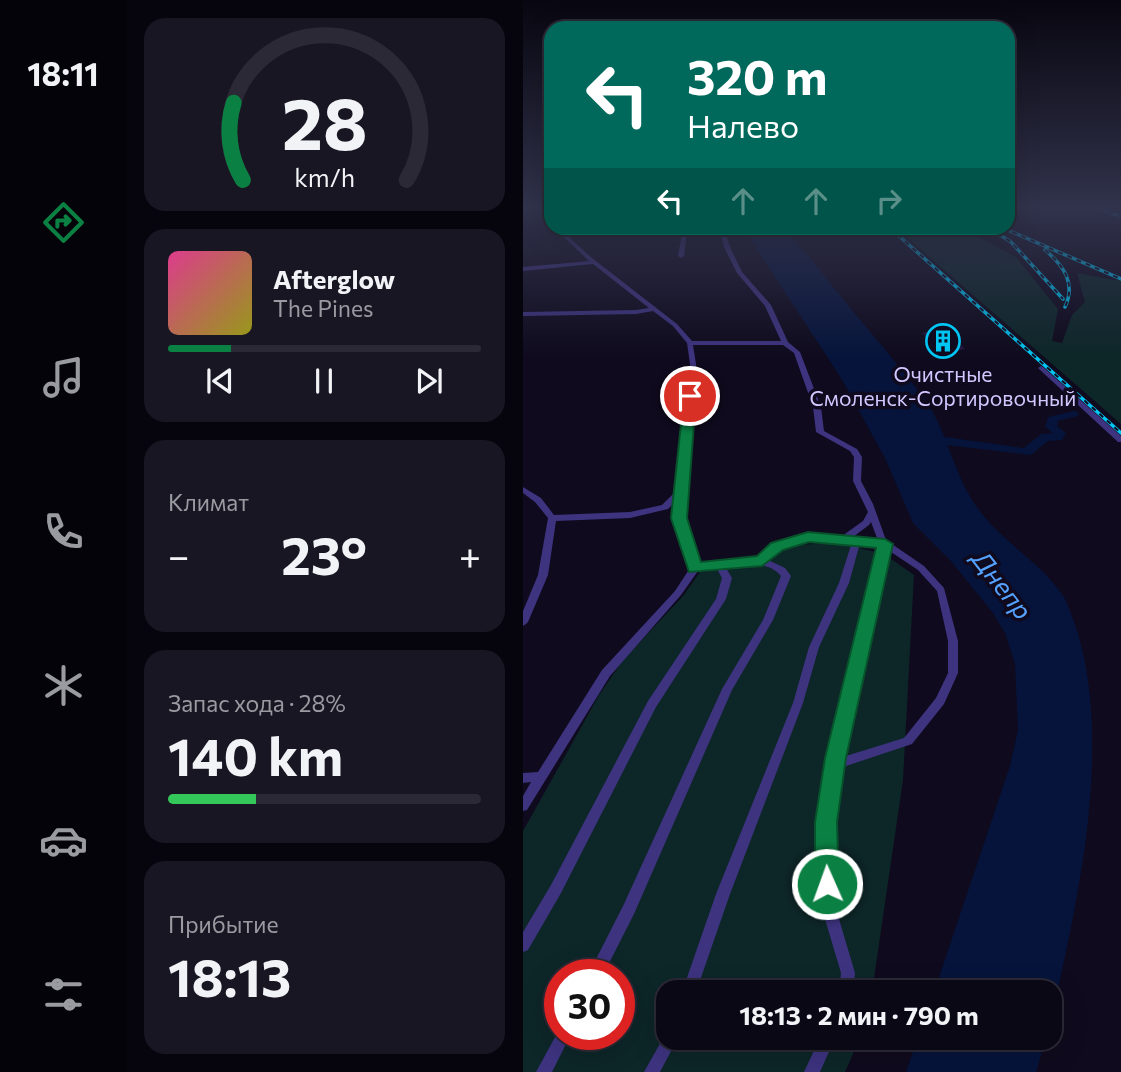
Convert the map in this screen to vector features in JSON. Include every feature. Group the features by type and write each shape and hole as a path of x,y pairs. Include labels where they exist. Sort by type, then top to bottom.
{"street":[{"path":"591,258 654,309 690,343 693,364 679,518 695,568"},
{"path":"733,258 740,273 772,311 785,343 797,352 817,407 820,432 853,449 858,457 857,481 883,543 836,758 826,822 826,874 832,919 848,972 847,980"},
{"path":"523,269 594,261"},
{"path":"523,314 636,312 654,309"},
{"path":"690,343 785,343"},
{"path":"1041,368 1121,440"},
{"path":"523,489 538,500 552,518 543,575 523,622"},
{"path":"552,518 617,516 665,507 680,491"},
{"path":"693,980 723,894 798,703 814,647 844,583 851,539 867,523 872,512"},
{"path":"762,561 777,547 808,537 883,543 921,568 941,590 953,641 953,673 939,701 908,741 846,761 836,758"},
{"path":"523,806 606,673 678,593 695,568 762,561 782,570 786,576 782,590 727,689 629,909 603,959"},
{"path":"523,945 556,889 638,728 721,599 727,578 720,565"},
{"path":"523,779 539,777"},
{"path":"544,1072 556,1050"},
{"path":"653,1072 665,1050"},
{"path":"812,1072 822,1050"}],"green space":[{"path":"930,258 1017,258 1058,309 1052,341 1062,343 1072,315 1085,302 1077,273 1121,281 1121,424"},
{"path":"838,543 884,554 914,575 903,780 874,980 656,980 656,1050 855,1050 845,1072 523,1072 523,831 599,695 623,660 683,596 700,572 750,568 792,545"}],"water":[{"name":"Днепр","path":"763,258 809,258 932,410 963,483 979,510 999,533 1044,573 1064,597 1081,645 1090,696 1092,751 1082,864 1059,980 938,980 1010,766 1018,730 1015,664 1005,633 993,613 950,560 913,523 885,458 841,378"},
{"path":"914,1050 1042,1050 1036,1072 906,1072"}],"building":[{"name":"Очистные Смоленск-Сортировочный","path":"943,329 965,349 944,354 922,333"}],"waterway":[{"path":"929,449 945,441 1027,452 1045,437 1058,437 1060,433 1051,427 1052,419 1074,414"}],"railway":[{"path":"924,258 1121,433"},
{"path":"1026,258 1063,299"},
{"path":"1054,258 1063,269 1069,283 1065,307"},
{"path":"1072,258 1121,279"}],"place":[{"name":"Очистные Смоленск-Сортировочный","path":"943,341"}],"route":[{"path":"690,396 679,518 695,568 762,561 777,547 808,537 882,541 885,544 836,758 826,822 827,884"}]}
